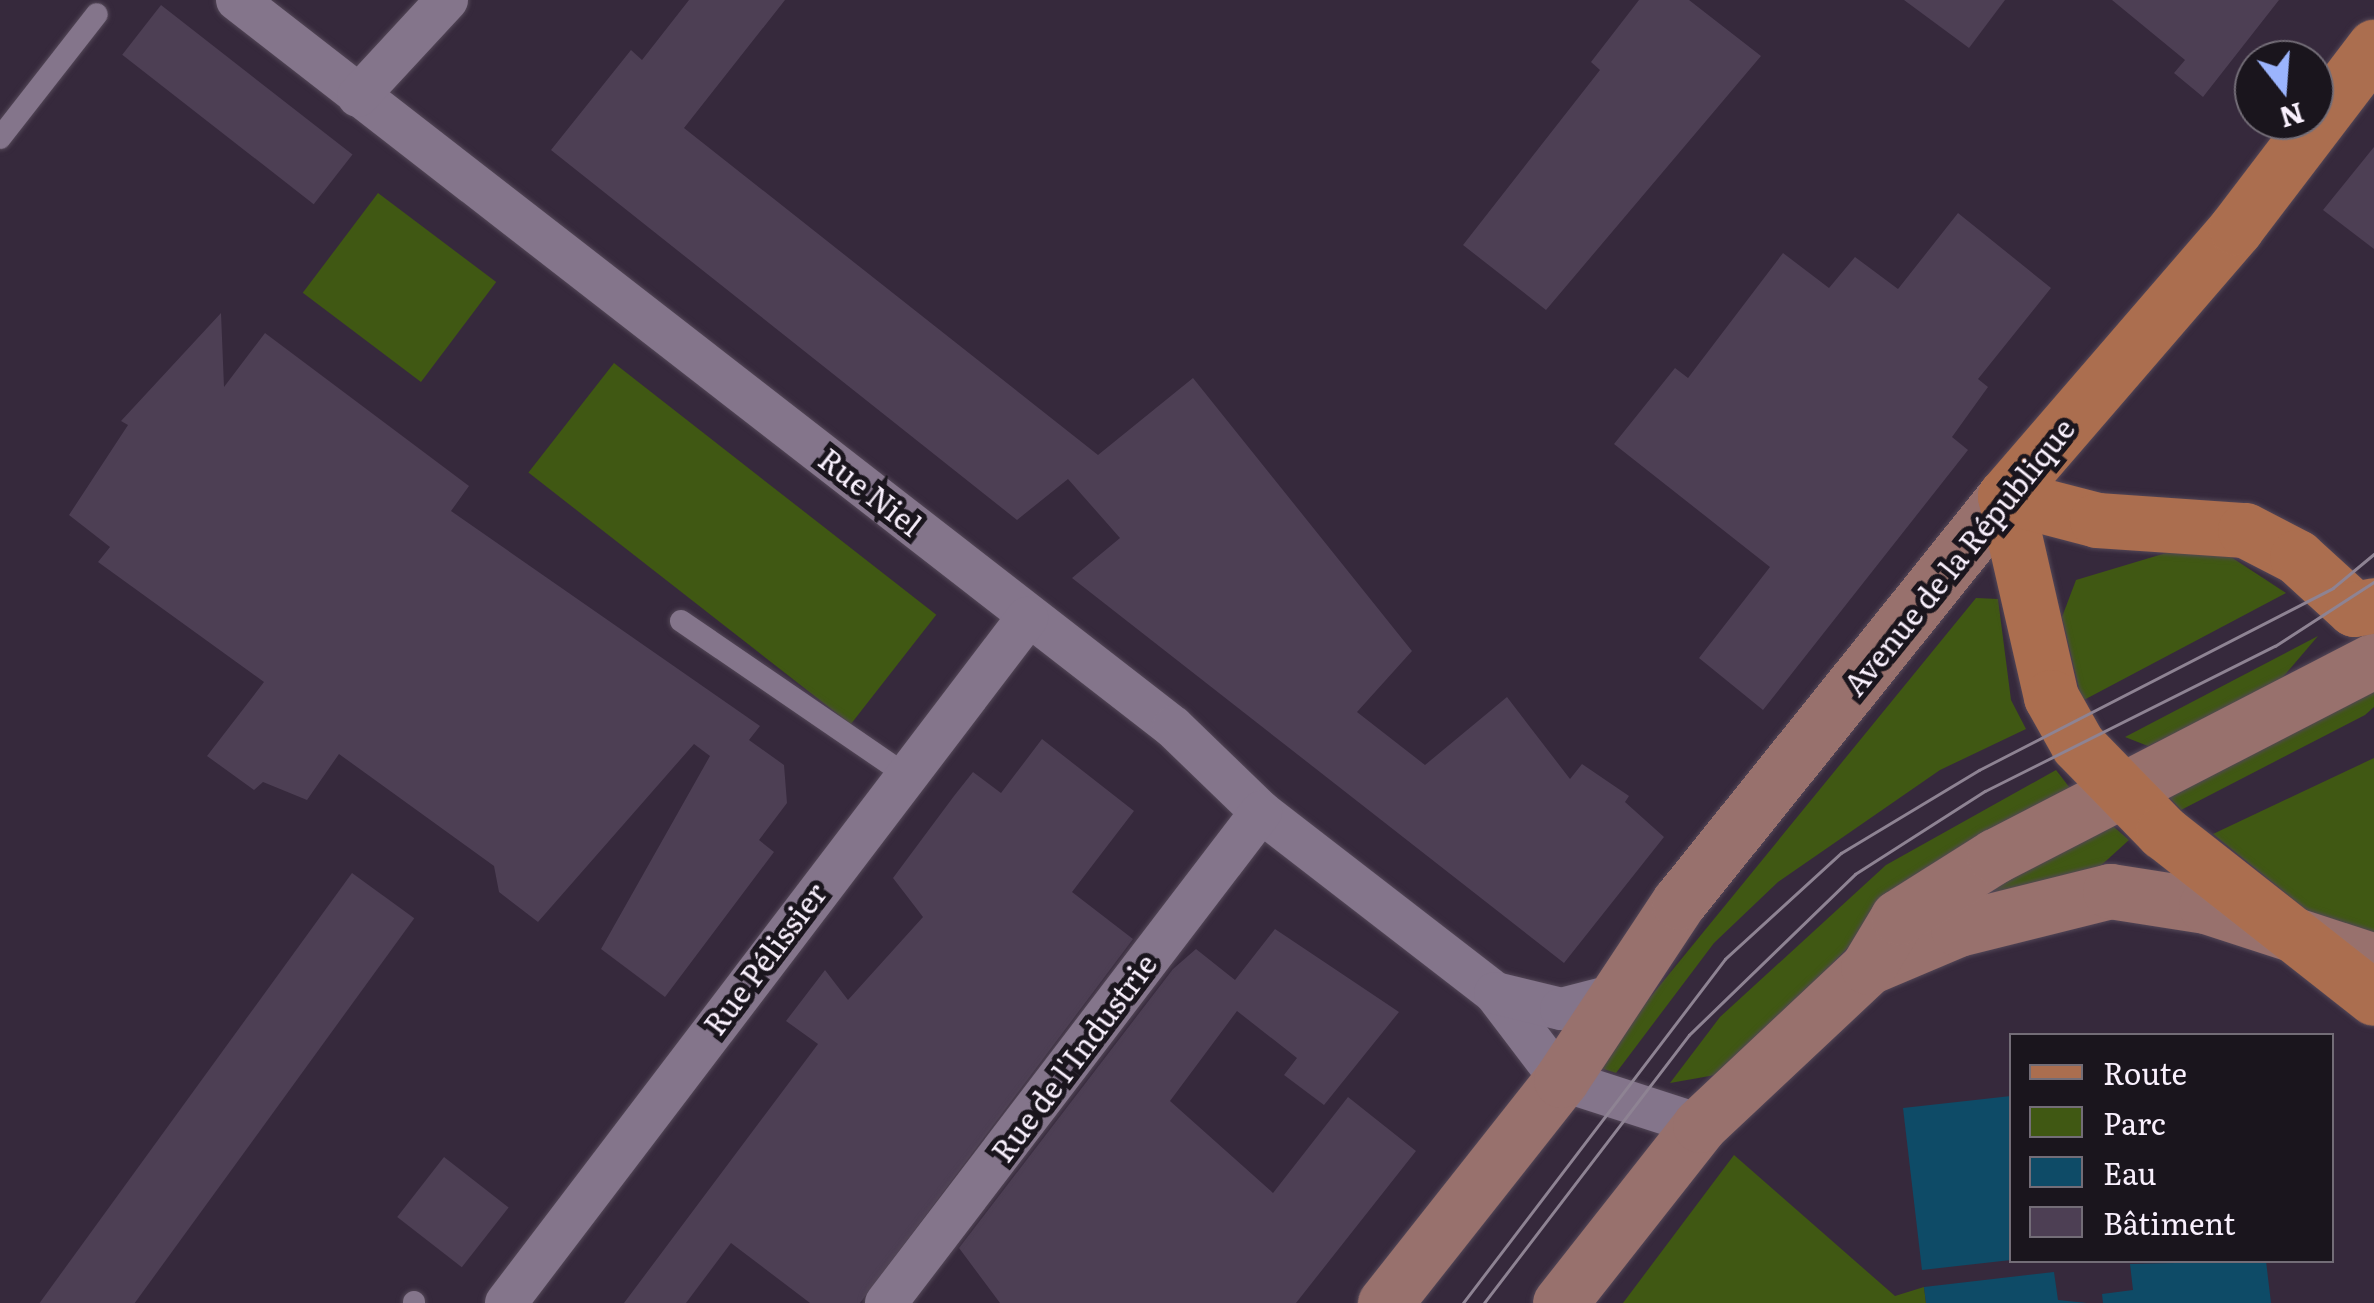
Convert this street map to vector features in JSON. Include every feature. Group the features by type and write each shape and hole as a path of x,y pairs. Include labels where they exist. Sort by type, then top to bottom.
{"main road":[{"name":"Avenue de la République","path":"1385,1303 1561,1080 1678,902 2005,496 2236,228 2374,47"},
{"path":"2310,690 2367,615 2297,556 2245,530 2097,520 2005,496 2051,697 2120,792 2374,998"},
{"path":"1560,1303 1700,1125 1868,968 1898,918 2120,792 2374,660"},
{"path":"1868,968 2040,904 2141,892 2374,962"}],"street":[{"name":"Rue Niel","path":"237,0 1173,727 1261,812 1495,993 1561,1080"},
{"path":"358,96 447,0"},
{"name":"Rue Pélissier","path":"506,1303 903,773 1028,618"},
{"name":"Rue de l'Industrie","path":"886,1303 1261,812"},
{"name":"Rue Niel","path":"1495,993 1561,1009 1619,994"},
{"path":"1561,1080 1700,1125"}],"lane":[{"path":"0,138 97,14"},
{"path":"681,621 903,773"}],"green space":[{"path":"378,193 496,282 421,382 303,293"},
{"path":"614,363 936,615 851,724 528,473"},
{"path":"2176,550 2231,557 2286,593 2082,701 2062,617 2076,580"},
{"path":"1976,598 1998,599 2011,700 2026,729 1940,770 1778,882 1714,943 1616,1073 1594,1066"},
{"path":"2318,636 2272,690 2148,746 2125,737"},
{"path":"2374,675 2374,707 2365,715 2181,810 2168,796"},
{"path":"2374,758 2374,939 2310,913 2213,834"},
{"path":"2056,770 2080,801 1873,923 1721,1074 1670,1083 1720,1017 1886,865"},
{"path":"2107,821 2129,840 2085,880 1914,921"},
{"path":"1734,1155 1895,1296 1924,1287 1926,1303 1623,1303"}],"water":[{"path":"2009,1096 2009,1260 1922,1270 1903,1108"},
{"path":"2266,1263 2271,1303 2103,1303 2102,1294 2133,1290 2130,1264"},
{"path":"2054,1272 2058,1300 2087,1303 1926,1303 1924,1287"}],"building":[{"path":"689,0 785,0 684,128 1098,455 1193,378 1412,651 1357,712 1425,765 1507,697 1570,779 1582,764 1629,796 1625,802 1664,837 1564,963 1072,578 1120,538 1068,479 1017,520 551,150 631,50 642,60"},
{"path":"1639,0 1689,0 1761,56 1546,310 1463,245 1600,70 1591,62"},
{"path":"1904,0 2005,0 1969,48"},
{"path":"2112,0 2279,0 2248,40 2234,40 2234,57 2203,97 2174,73 2185,60"},
{"path":"161,5 352,155 314,204 122,55"},
{"path":"2374,147 2374,249 2323,210"},
{"path":"1958,213 2051,288 1978,379 1988,387 1952,437 1968,450 1763,710 1699,658 1770,567 1614,444 1675,368 1688,378 1783,253 1829,288 1855,257 1898,289"},
{"path":"221,313 224,387 265,333 469,486 451,511 760,726 749,740 784,765 787,803 759,840 774,852 665,997 601,949 710,756 694,744 538,922 499,892 494,866 339,754 307,800 263,782 254,790 207,756 264,682 98,562 110,547 69,515 128,425 121,421"},
{"path":"1042,739 1134,811 1072,892 1133,939 860,1303 810,1303 731,1243 686,1303 624,1303 818,1044 786,1021 825,970 848,1000 923,917 893,878 973,772 1001,793"},
{"path":"352,873 414,918 135,1303 40,1303"},
{"path":"1275,929 1399,1012 1324,1105 1284,1075 1297,1058 1237,1011 1170,1101 1273,1193 1348,1097 1416,1151 1296,1303 1000,1303 959,1248 1173,969 1196,949 1235,980"},
{"path":"444,1157 509,1207 462,1267 397,1217"}],"tram line":[{"path":"1463,1303 1725,959 1841,853 1979,770 2333,588 2374,554"},
{"path":"1484,1303 1689,1035 1855,874 1985,791 2275,646 2374,582"}]}
